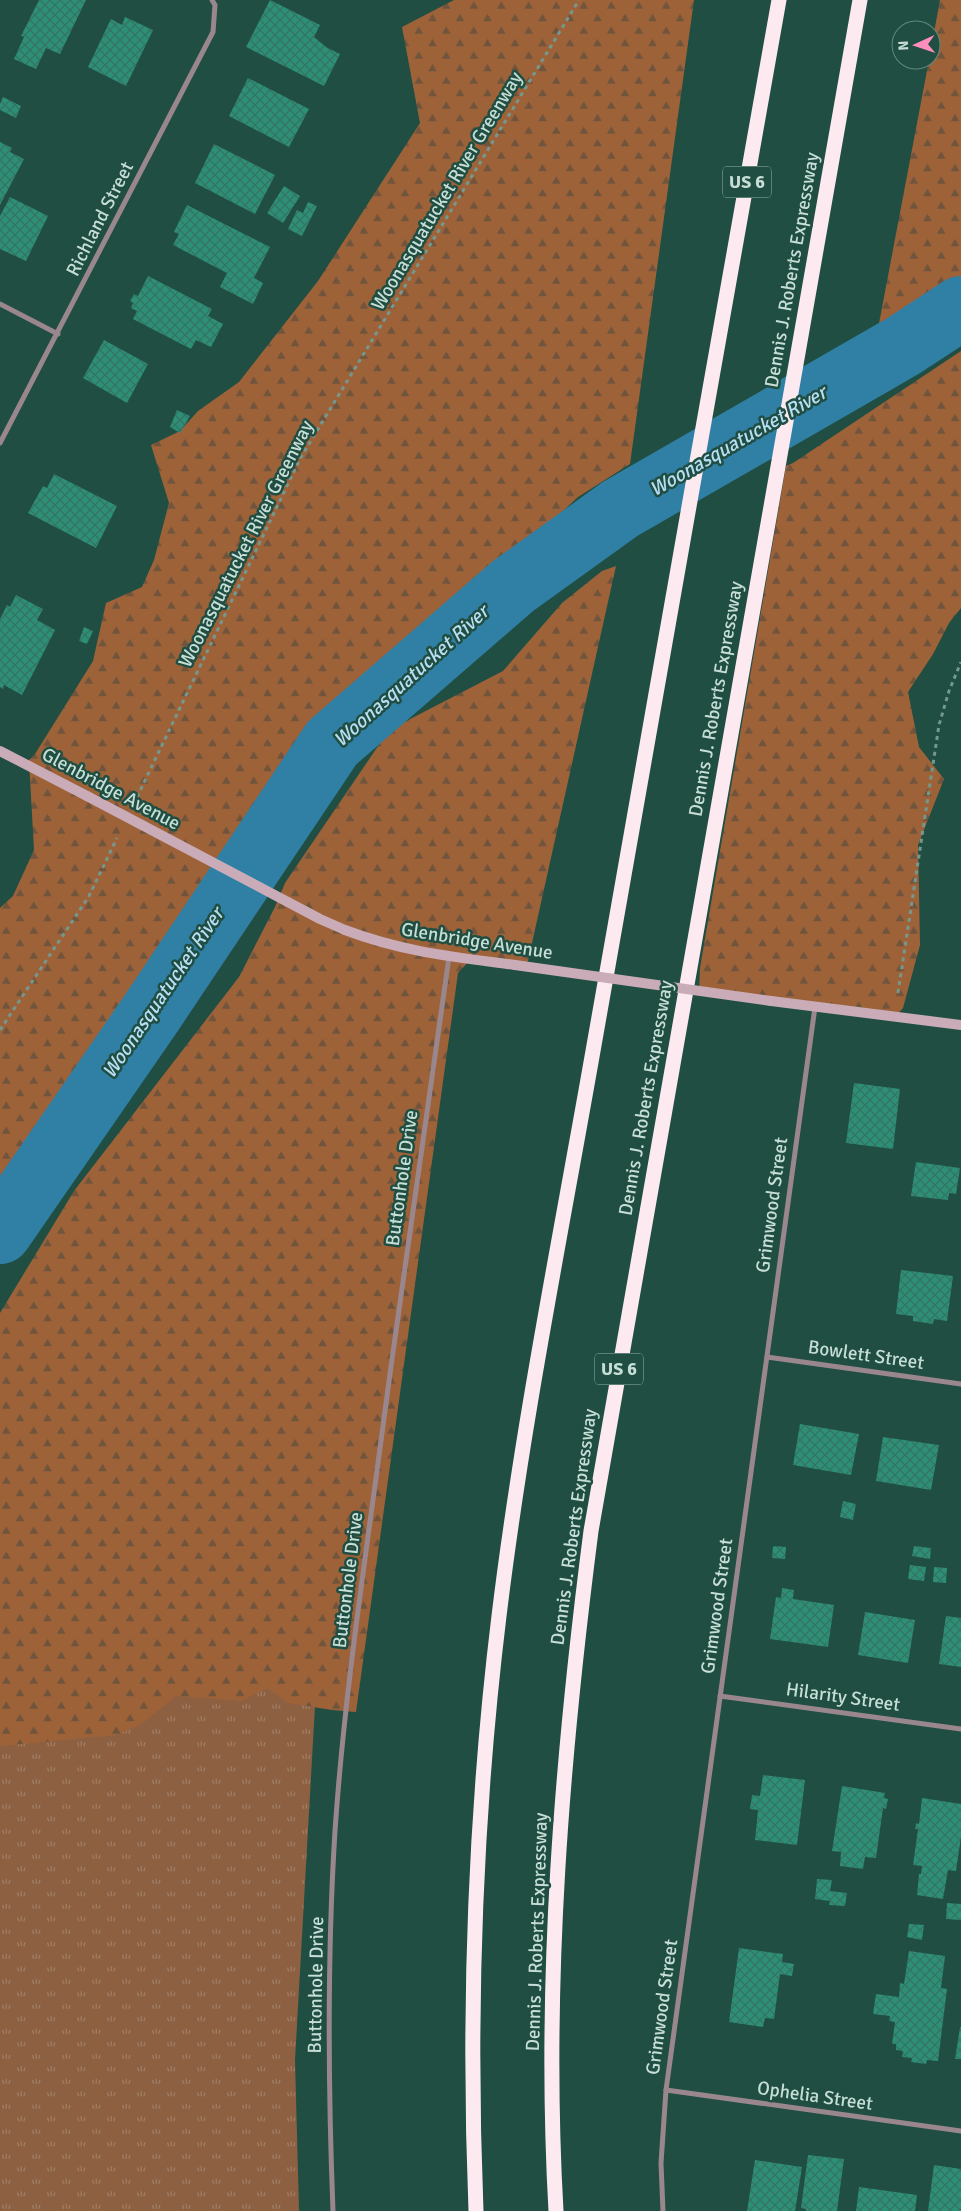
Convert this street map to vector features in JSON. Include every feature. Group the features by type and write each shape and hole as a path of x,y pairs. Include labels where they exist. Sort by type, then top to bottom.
{"highway":[{"name":"US 6","path":"476,2211 473,2140 474,2009 478,1886 486,1744 499,1615 540,1355 674,586 779,0"},
{"name":"Dennis J. Roberts Expressway","path":"556,2211 552,2054 556,1914 563,1786 575,1658 591,1531 860,0"}],"main road":[{"name":"Glenbridge Avenue","path":"0,751 320,919 394,947 449,957 961,1025"}],"street":[{"name":"Richland Street","path":"0,443 213,32 214,2"},
{"path":"0,304 58,334"},
{"name":"Buttonhole Drive","path":"333,2211 330,2082 330,1938 336,1830 345,1726 392,1362 449,957"},
{"name":"Grimwood Street","path":"663,2211 661,2163 666,2090 815,1006"},
{"name":"Bowlett Street","path":"767,1357 961,1384"},
{"name":"Hilarity Street","path":"720,1696 961,1728"},
{"name":"Ophelia Street","path":"666,2090 961,2130"}],"path":[{"name":"Woonasquatucket River Greenway","path":"137,798 301,457 579,0"},
{"path":"894,1015 939,725 949,691 961,662"},
{"path":"0,1030 89,896 119,833"}],"green space":[{"path":"454,0 694,0 630,464 578,497 371,690 321,724 220,856 171,973 110,1044 0,1211 0,908 13,896 34,850 29,760 35,754 93,661 106,603 142,587 154,560 169,503 151,445 180,431 198,411 239,382 318,281 420,123 402,27"},
{"path":"940,0 961,0 961,284 938,307 901,326 877,334 927,70 941,70 941,20 936,20"},
{"path":"961,351 961,608 949,623 933,654 908,692 919,747 944,779 918,845 920,945 903,1008 896,1016 699,991 700,968 786,466"},
{"path":"616,566 528,961 522,967 468,962 458,973 356,1712 288,1703 267,1688 241,1701 176,1696 140,1725 116,1735 0,1746 0,1313 74,1191 239,977 275,907 285,883 389,730 503,671 562,603 602,571"},
{"path":"319,1635 295,2060 299,2211 0,2211 0,1679"}],"building":[{"path":"39,0 86,0 60,54 46,48 36,69 14,59 24,37 21,36"},
{"path":"270,0 320,25 314,37 326,47 340,54 324,86 246,47"},
{"path":"125,17 153,30 126,86 88,67 111,19 122,25"},
{"path":"248,78 309,109 289,147 229,116"},
{"path":"3,97 21,106 16,118 0,110"},
{"path":"0,142 12,148 10,152 24,159 0,205"},
{"path":"214,144 275,175 255,214 195,183"},
{"path":"284,186 300,196 283,223 267,213"},
{"path":"10,197 48,216 26,261 0,249 0,216"},
{"path":"308,202 317,206 302,236 288,229 297,210 303,213"},
{"path":"187,205 270,247 254,278 263,283 253,304 220,287 227,273 173,245 179,234 174,232"},
{"path":"148,276 212,309 208,316 223,324 211,347 196,340 191,349 133,319 137,311 131,308 133,303 130,301 134,294 138,296"},
{"path":"104,340 148,364 127,403 83,378"},
{"path":"177,410 190,416 180,433 170,427"},
{"path":"54,474 117,506 96,548 28,513 43,486 47,488"},
{"path":"16,595 43,609 37,620 55,630 22,695 4,685 3,689 0,687 0,619 7,605 10,607"},
{"path":"84,627 93,631 87,644 79,641"},
{"path":"854,1083 900,1089 893,1149 846,1143"},
{"path":"916,1162 960,1168 956,1194 949,1193 948,1200 911,1196"},
{"path":"901,1270 953,1276 947,1321 934,1319 933,1324 913,1321 913,1316 896,1314"},
{"path":"800,1424 859,1434 851,1475 793,1465"},
{"path":"883,1437 939,1445 931,1490 876,1481"},
{"path":"843,1501 856,1504 853,1520 840,1517"},
{"path":"773,1546 786,1547 785,1559 772,1558"},
{"path":"914,1546 931,1548 930,1559 912,1556"},
{"path":"910,1565 926,1567 924,1581 908,1579"},
{"path":"934,1567 947,1568 946,1583 933,1582"},
{"path":"782,1588 794,1590 793,1599 834,1605 828,1647 770,1639 776,1597 781,1598"},
{"path":"865,1612 915,1620 908,1663 858,1655"},
{"path":"946,1616 961,1618 961,1667 939,1664"},
{"path":"763,1775 805,1780 797,1845 755,1840 758,1810 750,1809 752,1795 760,1796"},
{"path":"842,1786 885,1793 884,1798 888,1799 886,1809 883,1808 876,1858 865,1857 863,1869 840,1866 841,1852 832,1851"},
{"path":"922,1798 961,1804 961,1837 956,1871 948,1870 943,1899 917,1895 919,1874 921,1874 922,1866 913,1865 918,1829 915,1829 916,1823 919,1824"},
{"path":"817,1879 832,1880 830,1891 847,1893 845,1906 829,1905 830,1901 815,1899"},
{"path":"947,1903 961,1904 961,1920 946,1919"},
{"path":"909,1924 924,1925 922,1940 907,1937"},
{"path":"739,1948 783,1954 782,1962 794,1964 792,1976 780,1974 774,2019 765,2018 763,2027 729,2022"},
{"path":"909,1951 945,1956 941,1988 947,1989 938,2061 927,2060 926,2064 911,2062 912,2058 902,2057 903,2051 896,2050 896,2044 892,2044 895,2022 889,2021 890,2016 873,2014 876,1994 899,1997 900,1983 904,1984"},
{"path":"960,2027 961,2059 955,2059"},
{"path":"808,2155 844,2159 837,2211 806,2211 806,2209 801,2208"},
{"path":"755,2160 802,2167 795,2211 747,2211"},
{"path":"934,2165 961,2169 961,2211 928,2211"},
{"path":"859,2187 917,2195 915,2211 856,2211"}],"waterway":[{"name":"Woonasquatucket River","path":"0,1232 152,1012 332,743 513,586 620,509 903,346 961,308"}]}
